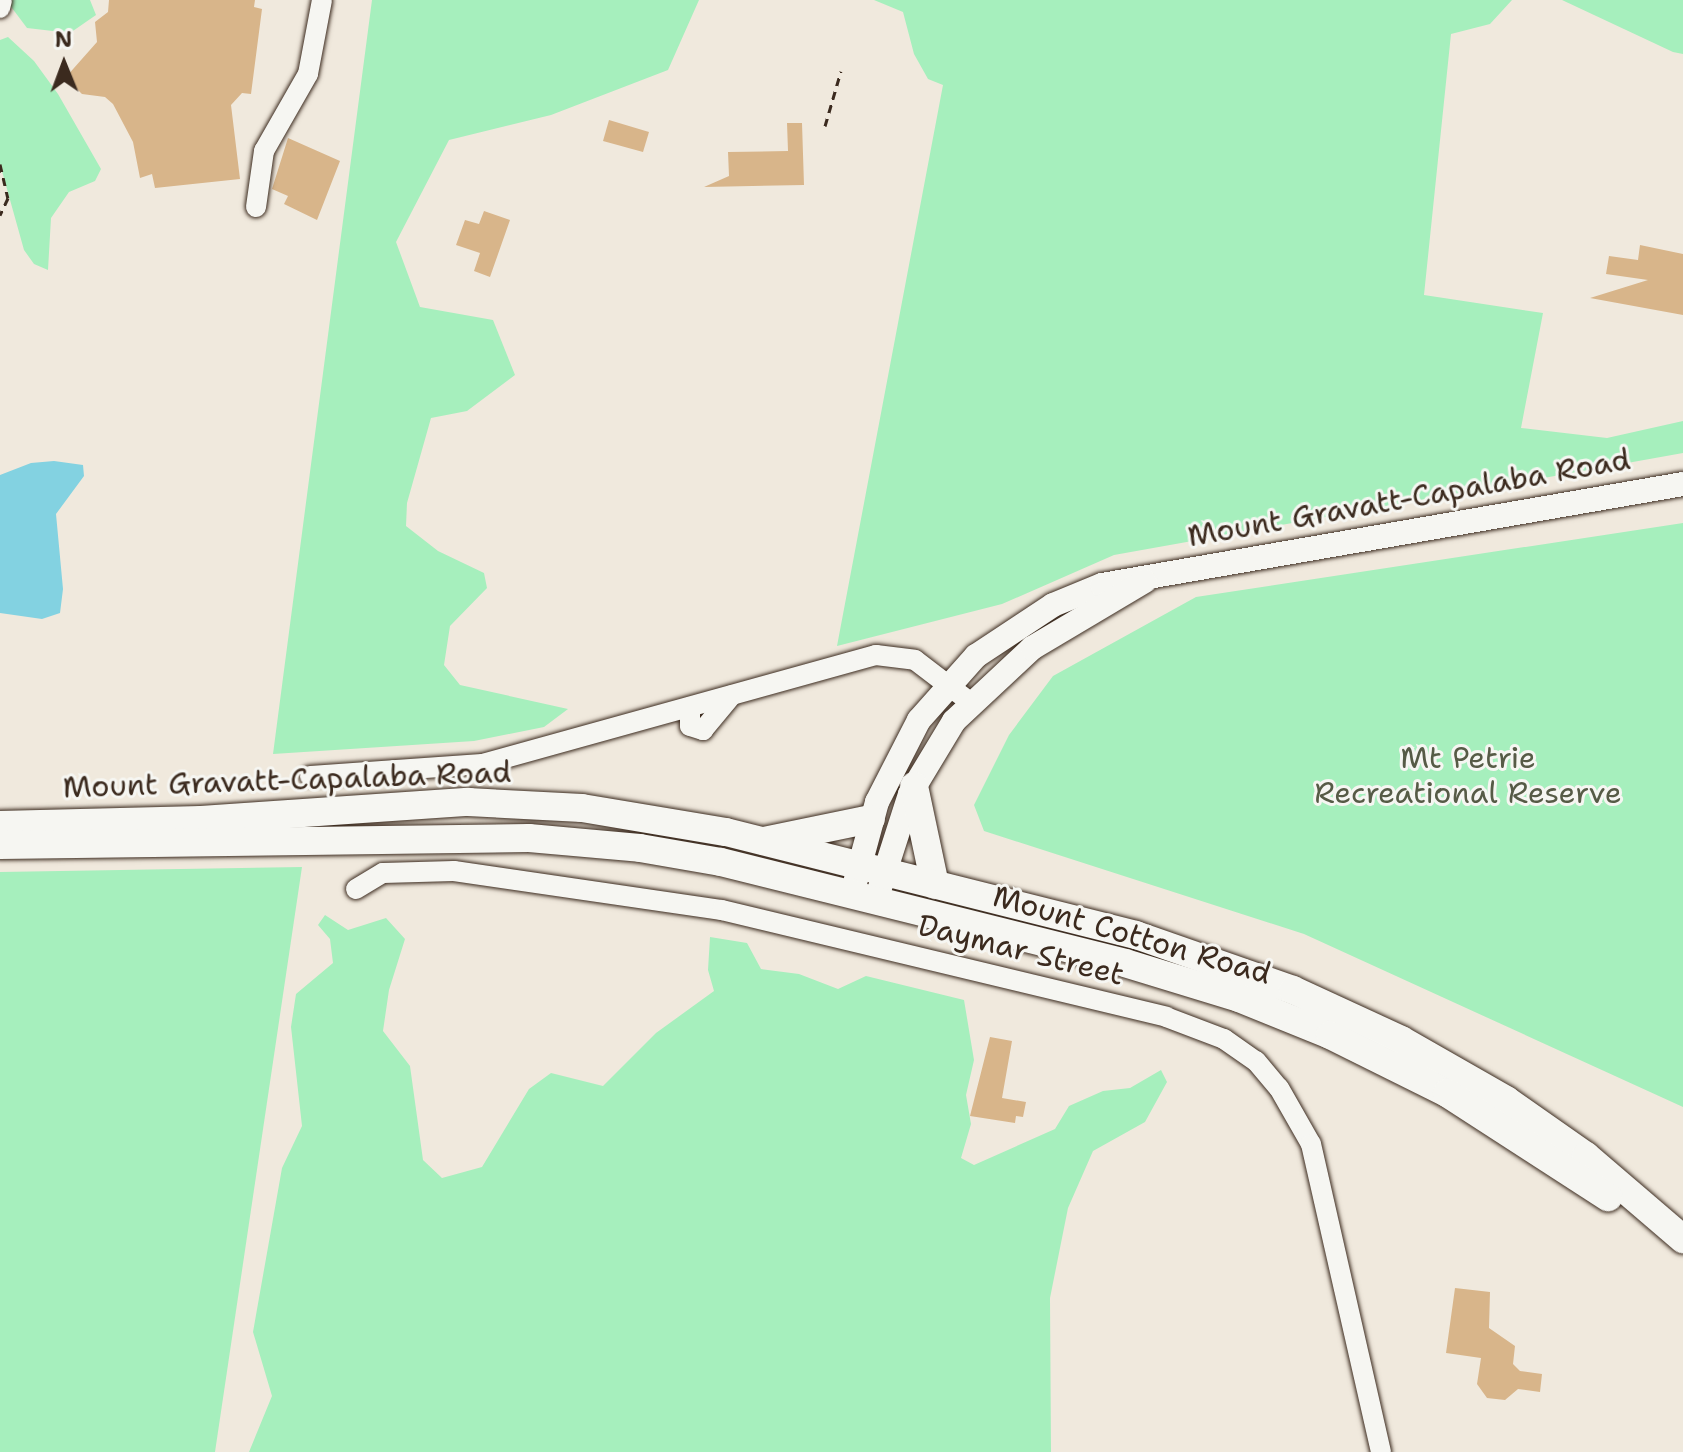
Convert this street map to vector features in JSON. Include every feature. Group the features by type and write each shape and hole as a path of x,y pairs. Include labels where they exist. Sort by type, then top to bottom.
{"highway":[{"path":"914,786 935,885"},
{"name":"Mount Gravatt-Capalaba Road","path":"0,825 201,820 393,804 501,802 619,812 763,841 872,868"},
{"path":"763,841 871,819"},
{"name":"Mount Gravatt-Capalaba Road","path":"0,845 565,840 684,855 864,897"},
{"name":"Mount Cotton Road","path":"872,868 1182,949 1367,1022 1534,1119 1683,1239"},
{"name":"Mount Cotton Road","path":"864,897 1159,972 1330,1035 1527,1141 1618,1205 1683,1260"}],"main road":[{"name":"Mount Gravatt-Capalaba Road","path":"872,868 871,819 905,742 948,684 993,642 1053,605 1102,585 1147,580 1683,484"},
{"name":"Mount Gravatt-Capalaba Road","path":"864,897 872,868 914,786 970,702 1032,648 1147,580"}],"street":[{"path":"0,8 2,0"},
{"path":"256,207 264,151 308,74 322,0"},
{"name":"Mount Gravatt-Capalaba Road","path":"310,776 483,764 884,654 909,657 970,702"},
{"name":"Daymar Street","path":"356,889 383,873 454,871 722,910 1166,1017 1224,1039 1256,1061 1279,1088 1311,1144 1381,1452"}],"path":[{"path":"825,126 841,71"},
{"path":"0,164 8,198 0,215"}],"green space":[{"path":"6,0 90,0 96,15 70,33 27,28"},
{"path":"372,0 699,0 668,70 551,115 449,140 396,242 420,307 493,320 515,375 467,411 431,418 407,503 406,526 438,551 484,573 487,588 450,626 444,665 460,685 568,709 544,727 474,741 273,754"},
{"path":"874,0 1512,0 1490,24 1451,34 1424,295 1543,313 1521,428 1607,438 1683,421 1683,453 1114,555 1002,604 837,646 943,85 928,79 914,54 903,12"},
{"path":"1562,0 1683,0 1683,54 1673,52"},
{"path":"8,37 34,61 58,94 101,169 95,181 69,192 51,218 48,270 34,264 24,250 0,164 0,40"},
{"name":"Mt Petrie Recreational Reserve","path":"1683,523 1683,1107 1304,934 984,831 974,805 1009,735 1053,676 1196,597"},
{"path":"302,867 215,1452 0,1452 0,872"},
{"path":"325,915 348,930 386,918 405,939 389,990 383,1031 410,1066 423,1160 442,1178 482,1167 529,1089 551,1073 603,1086 656,1033 714,991 708,970 710,937 747,943 761,969 799,974 838,989 866,976 964,1000 974,1060 966,1095 971,1124 961,1158 974,1165 1055,1129 1069,1106 1103,1091 1130,1088 1161,1070 1167,1082 1145,1122 1093,1151 1068,1208 1050,1298 1051,1452 249,1452 272,1396 253,1332 282,1168 302,1126 291,1027 296,994 333,963 330,939 318,925"}],"water":[{"path":"54,461 83,465 84,476 56,514 63,589 60,613 42,619 0,613 0,475 31,463"}],"building":[{"path":"109,0 255,0 254,7 262,9 251,94 242,93 231,105 240,179 155,188 152,174 140,178 133,142 113,104 105,97 82,94 66,77 97,42 95,22 108,12"},
{"path":"609,120 649,132 643,152 603,141"},
{"path":"787,123 802,123 804,185 704,187 729,176 728,152 788,151"},
{"path":"288,138 340,161 317,220 284,204 288,196 272,189"},
{"path":"484,211 510,220 490,277 474,271 480,253 456,245 465,220 479,224"},
{"path":"1640,245 1683,254 1683,315 1590,298 1648,280 1606,274 1609,256 1638,260"},
{"path":"990,1037 1012,1041 1002,1098 1026,1102 1023,1117 1016,1116 1015,1123 970,1116"},
{"path":"1455,1288 1490,1292 1489,1328 1515,1346 1513,1364 1520,1371 1542,1374 1540,1392 1518,1389 1505,1400 1487,1398 1477,1384 1481,1358 1446,1353"}]}
